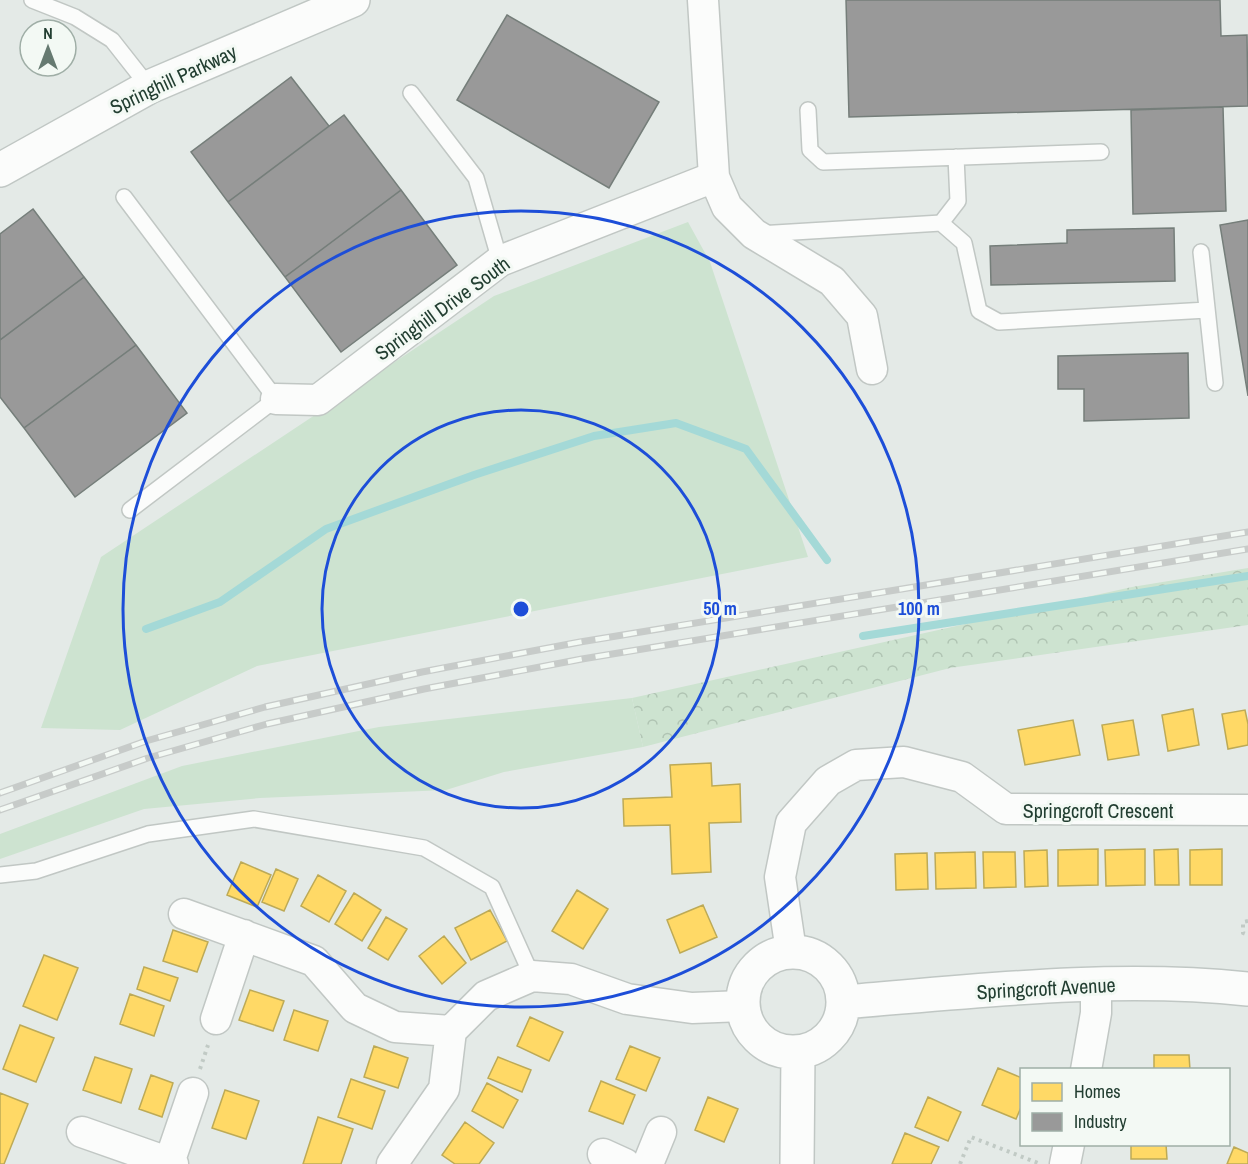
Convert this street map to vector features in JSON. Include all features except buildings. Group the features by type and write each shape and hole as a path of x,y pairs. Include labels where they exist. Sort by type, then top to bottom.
{"street":[{"name":"Springhill Parkway","path":"0,170 149,87 352,0"},
{"path":"703,0 714,177 727,207 754,234 832,281 862,316 872,369"},
{"name":"Springhill Drive South","path":"276,399 318,400 500,261 714,177"},
{"name":"Springcroft Crescent","path":"791,951 780,877 791,823 828,781 856,765 904,762 962,777 1006,809 1248,810"},
{"path":"184,914 315,961 355,1008 395,1027 450,1031"},
{"path":"216,1019 244,935"},
{"path":"791,951 806,952 828,965 839,981 844,1002 840,1020 826,1039 811,1049 798,1052 784,1051 767,1045 755,1035 746,1018 743,1006 744,990 752,972 770,957 791,951"},
{"path":"398,1162 444,1089 450,1031 486,996 532,976 571,979 627,999 692,1008 743,1006"},
{"path":"1086,1068 1096,1013 1096,983"},
{"name":"Springcroft Avenue","path":"844,1002 1096,983 1197,984 1248,989"},
{"path":"797,1164 798,1052"},
{"path":"81,1132 171,1163 193,1093"},
{"path":"648,1164 661,1132"},
{"path":"1065,1164 1069,1146"}],"lane":[{"path":"32,0 75,17 112,40 149,87"},
{"path":"411,93 476,178 500,261"},
{"path":"808,110 810,150 823,162 1101,152"},
{"path":"941,223 958,201 956,157"},
{"path":"124,197 276,399 130,510"},
{"path":"754,234 941,223 963,243 979,311 999,322 1207,310"},
{"path":"1202,252 1215,383"},
{"path":"0,875 36,871 148,834 254,819 424,848 492,886 532,976"}],"path":[{"path":"1248,921 1243,922 1243,933 1248,935"},
{"path":"193,1093 216,1019"},
{"path":"960,1164 972,1137 1041,1164"}],"green space":[{"path":"688,222 710,262 808,557 257,666 120,730 41,728 101,557 494,296"},
{"path":"1248,568 1248,625 950,668 643,747 632,698 1132,587"},
{"path":"632,698 643,747 504,772 446,790 260,798 144,809 0,859 0,834 182,766 379,727"}],"waterway":[{"path":"146,629 220,602 326,529 474,475 594,436 676,423 746,449 827,560"},
{"path":"863,636 1248,576"}],"railway":[{"path":"0,793 146,741 265,707 422,672 580,642 1248,532"},
{"path":"0,810 148,758 267,724 424,689 582,659 1248,549"}]}
